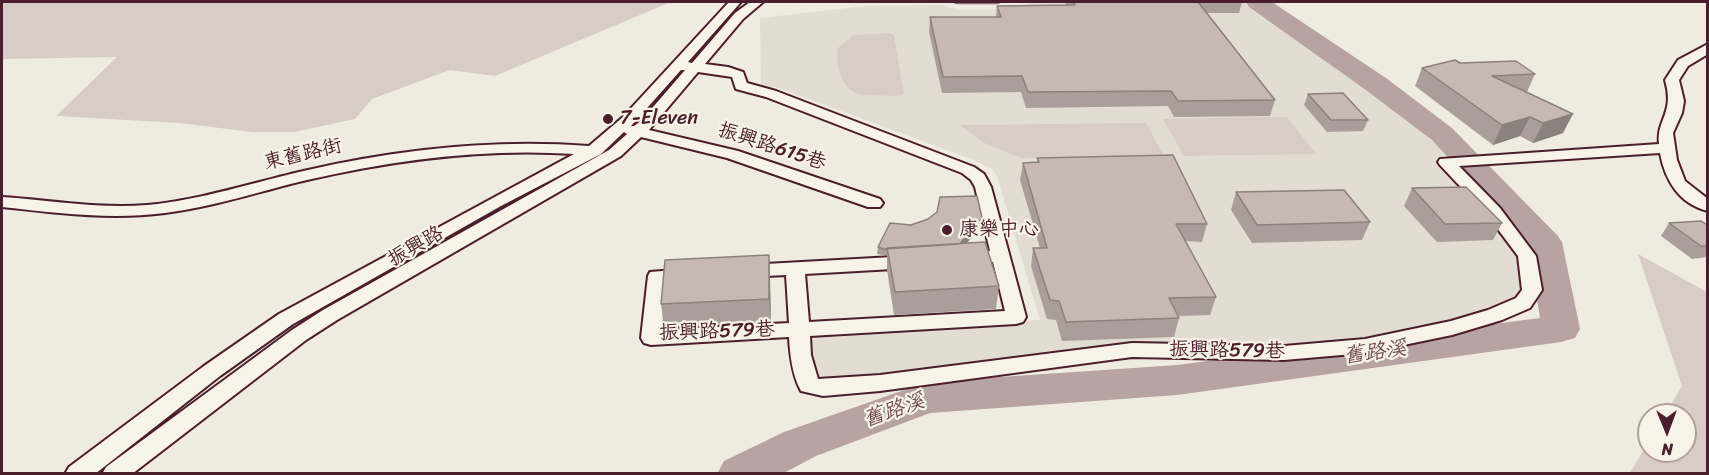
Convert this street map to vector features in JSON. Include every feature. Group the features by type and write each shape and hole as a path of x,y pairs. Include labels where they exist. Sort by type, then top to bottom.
{"street":[{"name":"振興路","path":"77,474 212,371 286,319 495,202 592,151 619,128 735,2"},
{"name":"振興路","path":"114,474 299,335 330,315 615,153 696,67 739,16 757,2"},
{"path":"1707,48 1683,63 1672,80 1677,94 1676,116 1665,133 1672,177 1688,195 1707,206"},
{"name":"振興路579巷","path":"677,65 728,71 738,75 741,86 771,94 968,170 978,177 1016,317 651,338 657,276 702,274"},
{"name":"振興路615巷","path":"619,128 732,154 874,203"},
{"name":"東舊路街","path":"2,202 63,209 145,210 188,204 349,166 436,152 539,147 615,153"},
{"name":"振興路579巷","path":"795,269 801,355 809,385 823,388 880,383 1132,350 1284,353 1365,346 1452,328 1495,315 1523,303 1532,290 1527,256 1494,212 1446,162 1667,148"},
{"path":"725,272 999,256"}],"shaded area":[{"path":"2,2 671,2 495,76 450,70 372,99 355,119 294,132 252,132 179,123 56,116 117,57 2,59"},
{"path":"1035,2 1243,2 1360,81 1450,155 1441,156 1499,211 1519,234 1524,297 1505,310 1298,353 1218,349 893,378 813,379 807,333 1040,320 997,176 992,169 971,159 776,87 761,86 760,18 865,6 942,5 960,10 984,10 1017,7"},
{"path":"890,33 894,35 904,94 900,96 860,95 848,87 841,76 837,62 838,48 853,35"},
{"path":"1287,117 1316,154 1184,156 1163,119"},
{"path":"1146,123 1164,156 1021,158 982,142 960,125"},
{"path":"1638,254 1707,292 1707,473 1630,473 1637,461 1697,463 1697,403 1672,403 1682,386"}],"building":[{"path":"1074,2 1198,2 1275,100 1178,101 1171,91 1028,92 1022,76 943,77 930,17 1001,17 997,6 1075,5"},
{"path":"1455,60 1460,63 1516,61 1535,74 1492,76 1573,114 1543,123 1530,117 1502,125 1422,68"},
{"path":"1343,93 1368,120 1331,120 1308,94"},
{"path":"1173,155 1207,224 1176,224 1216,297 1169,298 1179,318 1066,322 1059,301 1050,300 1033,248 1047,248 1023,163 1039,162 1037,158"},
{"path":"1466,187 1502,223 1445,224 1412,188"},
{"path":"1344,190 1370,222 1257,225 1236,192"},
{"name":"康樂中心","path":"977,196 982,218 974,230 959,244 884,249 878,247 890,223 911,225 928,219 937,212 940,197"},
{"path":"1701,221 1707,225 1707,246 1701,246 1669,223"},
{"path":"985,242 999,286 895,292 887,248"},
{"path":"769,255 769,299 661,304 665,260"}],"waterway":[{"path":"956,2 998,2"},
{"name":"舊路溪","path":"740,474 800,444 927,398 1177,380 1561,329 1545,242 1442,134 1376,84 1257,2"}],"place":[{"name":"7-Eleven","path":"608,119"},
{"name":"康樂中心","path":"947,230"}]}
